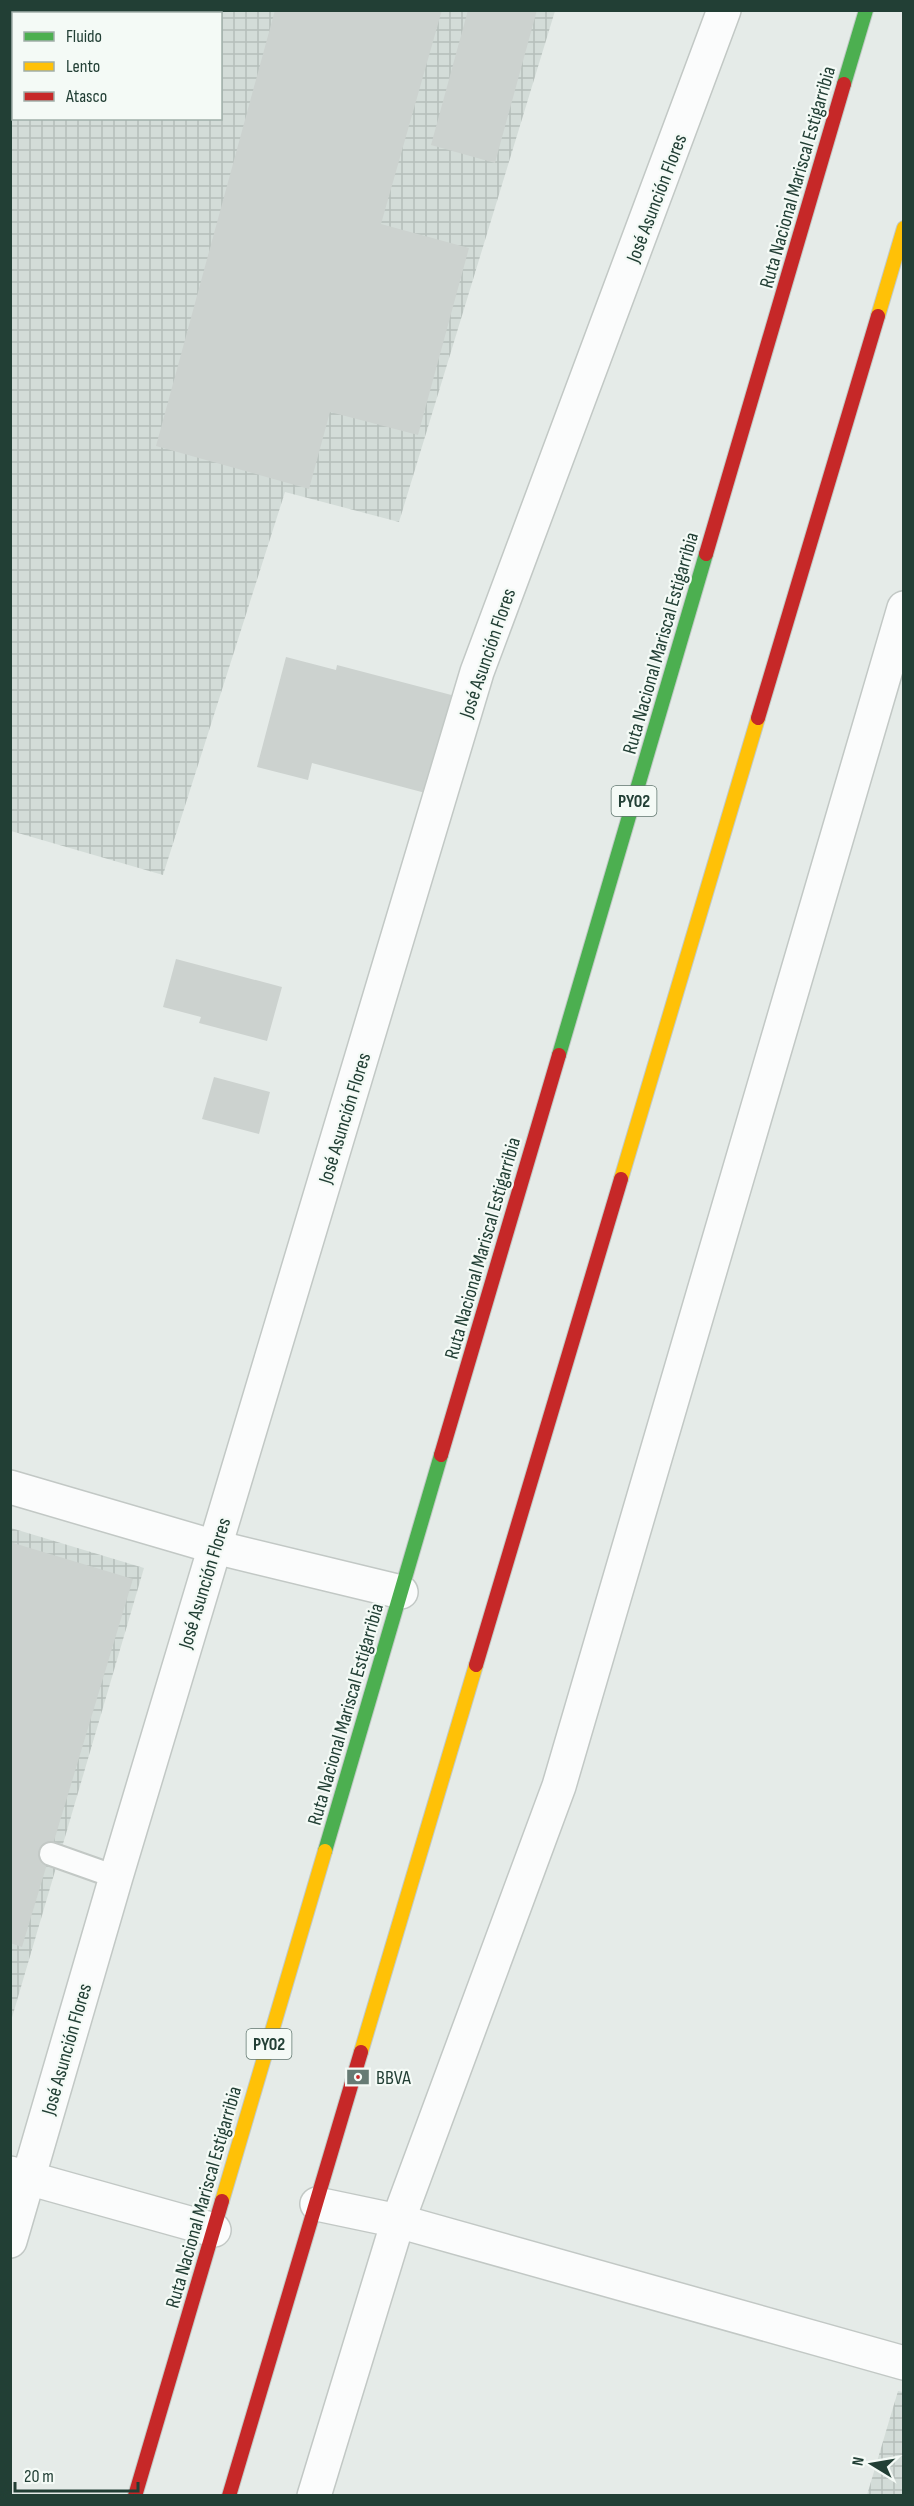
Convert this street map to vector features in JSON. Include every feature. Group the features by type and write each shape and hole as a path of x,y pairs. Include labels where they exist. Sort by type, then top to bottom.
{"highway":[{"name":"Ruta Nacional Mariscal Estigarribia","path":"135,2496 866,10"},
{"path":"229,2496 903,228"}],"street":[{"name":"José Asunción Flores","path":"10,2241 20,2176 116,1877 477,672 724,10"},
{"path":"314,2496 398,2221 559,1786 903,608"},
{"path":"10,1487 214,1547 401,1592"},
{"path":"20,2176 214,2230"},
{"path":"317,2204 398,2221 903,2362"}],"lane":[{"path":"51,1854 116,1877"}],"shaded area":[{"path":"10,11 555,11 399,522 285,492 163,875 11,831"},
{"path":"11,1528 144,1568 11,2021"},
{"path":"898,2391 903,2392 903,2495 867,2495"}],"building":[{"path":"275,10 442,10 381,224 469,248 418,435 330,412 309,489 156,446"},
{"path":"468,10 537,10 495,163 431,145"},
{"path":"286,657 336,670 337,665 459,697 433,795 312,763 308,780 257,767"},
{"path":"176,959 282,987 267,1041 199,1023 201,1017 163,1007"},
{"path":"214,1077 270,1092 259,1134 202,1119"},
{"path":"10,1542 133,1579 22,1947 10,1943"}],"traffic: fast":[{"path":"844,84 866,10"},
{"path":"559,1055 706,554"},
{"path":"325,1851 441,1455"}],"traffic: slow":[{"path":"878,316 904,228"},
{"path":"621,1179 758,718"},
{"path":"361,2052 476,1665"},
{"path":"222,2201 325,1851"}],"traffic: jam":[{"path":"706,554 844,84"},
{"path":"758,718 878,316"},
{"path":"441,1455 559,1055"},
{"path":"476,1665 621,1179"},
{"path":"229,2496 361,2052"},
{"path":"135,2496 222,2201"}],"place":[{"name":"BBVA","path":"358,2077"}]}
